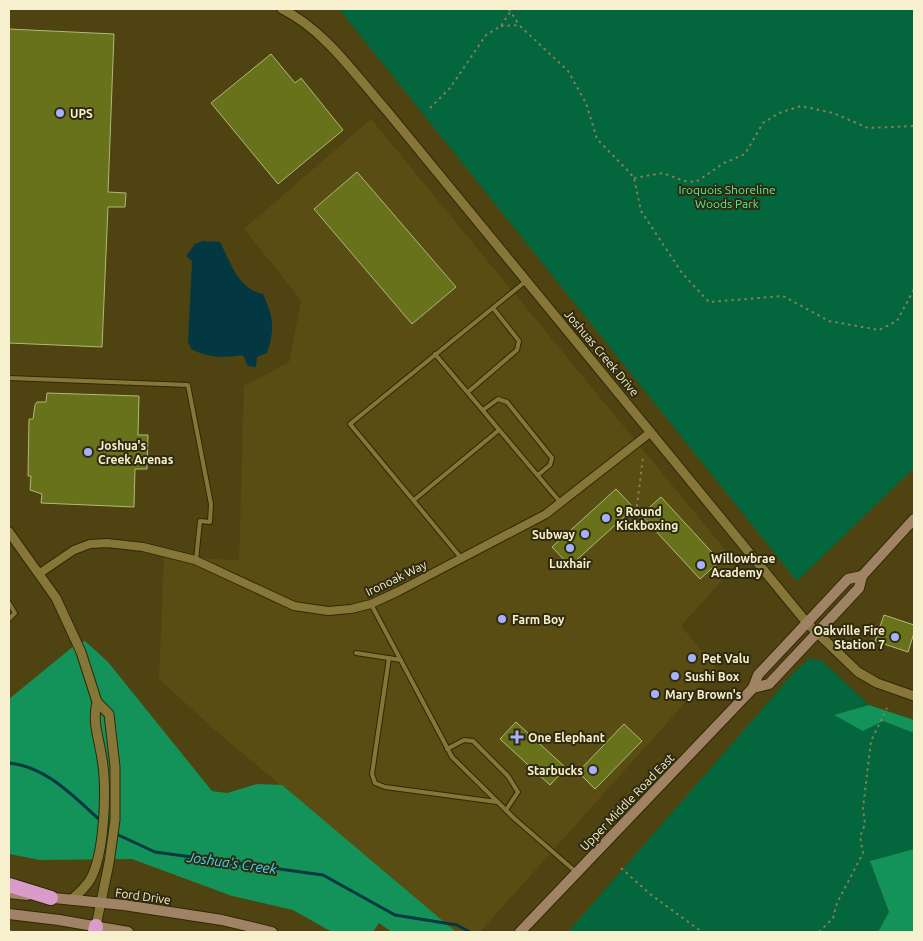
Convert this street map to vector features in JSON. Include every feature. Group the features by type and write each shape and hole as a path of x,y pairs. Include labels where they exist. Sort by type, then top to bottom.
{"highway":[{"path":"9,885 51,898"}],"main road":[{"name":"Upper Middle Road East","path":"753,688 769,684 859,588 862,576 914,519"},
{"name":"Upper Middle Road East","path":"520,932 753,688 758,674 848,579 862,576"},
{"name":"Ford Drive","path":"9,893 101,903 222,920 272,932"},
{"path":"9,914 96,929 128,932"}],"street":[{"name":"Joshuas Creek Drive","path":"282,9 309,27 336,53 388,111 807,623 858,672 877,683 914,696"},
{"name":"Ironoak Way","path":"40,573 74,550 90,544 107,543 143,547 196,560 282,601 303,608 328,611 371,604 519,530 561,503 651,432"},
{"path":"9,532 40,573 67,619 97,702 109,714 116,794 112,845 96,929"},
{"path":"71,900 85,887 94,870 101,836 104,792 102,759 94,717 97,702"}],"lane":[{"path":"462,558 350,424 526,281"},
{"path":"468,392 519,346 519,341 492,308"},
{"path":"435,354 561,503"},
{"path":"9,378 188,385 211,504 210,522 200,521 196,560"},
{"path":"483,410 498,399 507,402 552,458 550,465 538,475"},
{"path":"414,500 500,430"},
{"path":"9,603 15,613 9,619"},
{"path":"371,604 447,749 463,769 497,802 577,873"},
{"path":"356,653 401,660"},
{"path":"389,658 372,774 375,783 385,787 497,802"},
{"path":"447,749 464,740 473,741 508,776 518,792 506,810"}],"path":[{"path":"510,9 519,25 568,70 586,103 597,139 634,178 641,211 682,273 708,302 783,296 829,321 878,330 897,321 914,289"},
{"path":"501,26 510,9"},
{"path":"430,108 450,88 486,34 501,26 519,25"},
{"path":"634,178 663,173 684,181 696,182 724,163 745,154 763,123 779,113 801,106 833,113 868,128 914,126"},
{"path":"636,512 643,457"},
{"path":"819,932 833,918 837,903 863,854 860,837 865,824 863,808 871,741 887,708"},
{"path":"621,868 656,899 702,932"},
{"path":"9,931 19,932"}],"shaded area":[{"path":"371,119 737,564 681,626 716,668 480,932 456,932 217,732 159,679 164,557 239,560 244,386 289,362 301,300 244,229"}],"green space":[{"name":"Iroquois Shoreline Woods Park","path":"339,9 914,9 914,468 797,581"},
{"path":"85,641 108,662 212,791 227,793 257,784 282,785 456,932 392,932 379,923 373,932 332,932 293,910 232,896 132,859 40,860 9,854 9,699 75,645"},
{"path":"812,657 815,661 820,659 869,705 834,715 883,721 914,733 914,849 870,861 889,912 878,932 568,932 797,669"},
{"path":"869,705 914,720 914,733 883,721 863,731 834,715"},
{"path":"914,849 914,932 878,932 889,912 870,861"}],"water":[{"path":"203,241 220,242 241,281 247,287 263,294 267,302 272,323 271,337 267,353 257,357 256,367 248,366 243,355 216,356 191,349 188,341 192,261 186,256 195,244"}],"building":[{"name":"UPS","path":"9,29 114,34 108,192 126,193 125,207 108,207 102,347 9,343"},
{"path":"271,54 295,83 301,78 343,130 278,184 211,103"},
{"path":"357,172 456,287 412,324 314,209"},
{"name":"Joshua's Creek Arenas","path":"47,393 139,396 138,435 148,435 147,469 135,469 134,507 41,503 42,494 30,490 31,476 28,476 29,419 33,419 37,402 46,402"},
{"path":"616,489 634,508 570,566 552,547"},
{"path":"661,497 720,561 700,579 641,515"},
{"name":"Oakville Fire Station 7","path":"884,615 914,625 914,633 908,652 875,641"},
{"path":"516,722 566,768 550,785 500,739"},
{"path":"624,724 642,741 595,789 578,772"}],"waterway":[{"name":"Joshua's Creek","path":"9,763 22,765 47,776 70,793 101,821"},
{"name":"Joshua's Creek","path":"105,825 114,833 155,852 323,875 395,915 457,925 470,932"}],"place":[{"name":"UPS","path":"60,113"},
{"name":"Joshua's Creek Arenas","path":"88,452"},
{"name":"9 Round Kickboxing","path":"606,518"},
{"name":"Subway","path":"585,534"},
{"name":"Luxhair","path":"570,548"},
{"name":"Willowbrae Academy","path":"701,565"},
{"name":"Farm Boy","path":"502,619"},
{"name":"Oakville Fire Station 7","path":"895,637"},
{"name":"Pet Valu","path":"692,658"},
{"name":"Sushi Box","path":"675,676"},
{"name":"Mary Brown's","path":"655,694"},
{"name":"One Elephant","path":"517,737"},
{"name":"Starbucks","path":"593,770"}]}
